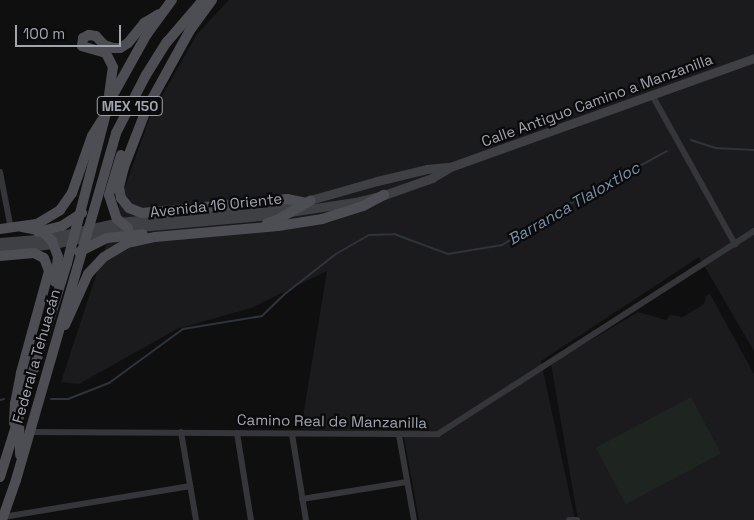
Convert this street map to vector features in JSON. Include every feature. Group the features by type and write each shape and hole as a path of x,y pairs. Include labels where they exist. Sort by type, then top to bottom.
{"main road":[{"name":"MEX 150","path":"74,235 107,116 109,102 129,64 162,12 172,0"},
{"path":"123,225 110,201 110,185 133,124 194,0"},
{"name":"MEX 150","path":"87,232 116,134 124,116 146,75 184,22 203,0"},
{"path":"212,0 189,32 143,118 122,175 119,187 121,198 129,208 142,213 283,199 307,201"},
{"path":"109,102 113,67 106,53 100,49 87,49 82,46 83,38 89,35 96,36 104,45 120,48 128,43 144,23 162,12"},
{"name":"Calle Antiguo Camino a Manzanilla","path":"430,173 754,58"},
{"path":"0,229 22,227 44,221 64,205 75,187 92,136 107,116"},
{"name":"Avenida 16 Oriente","path":"0,242 74,235 123,225 307,201 377,181 430,173"},
{"name":"Avenida 16 Oriente","path":"123,225 289,212 355,202 384,194 430,173"},
{"path":"0,235 48,238 62,226 80,215 98,194"},
{"path":"58,334 70,317 88,274 104,257 127,243 155,237 278,226 322,219 363,206 384,194"},
{"path":"67,263 82,250 100,240 120,235 261,224 277,220 307,201"},
{"path":"17,424 28,374 57,272 58,254 48,238 22,227"},
{"name":"Federal a Tehuacán","path":"2,519 31,432 87,232"},
{"name":"Federal a Tehuacán","path":"0,477 74,235"},
{"name":"Avenida 16 Oriente","path":"0,250 48,238"},
{"path":"0,256 34,253 44,258 50,270 19,379 14,410 20,447 16,480"}],"street":[{"path":"652,94 735,244"},
{"path":"0,172 11,228"},
{"name":"Camino Real de Manzanilla","path":"31,432 438,434 754,231"},
{"path":"181,432 196,520"},
{"path":"237,432 251,520"},
{"path":"292,434 306,520"},
{"path":"399,435 414,520"},
{"path":"302,499 407,482"},
{"path":"2,519 190,486"},
{"path":"569,520 576,520"}],"shaded area":[{"path":"229,0 754,0 754,351 699,257 541,361 575,520 419,520 403,432 301,429 327,271 251,308 177,329 79,384 61,382 150,117 197,34"},
{"path":"710,294 754,374 754,520 578,520 551,364 638,312 666,320 670,315 681,318 704,304 706,296"},
{"path":"691,397 721,454 626,504 596,448"}],"waterway":[{"name":"Barranca Tlaloxtloc","path":"691,140 715,148 754,150"},
{"name":"Barranca Tlaloxtloc","path":"51,399 68,399 109,383 183,329 262,316 286,293 336,254 369,235 394,234 448,254 502,245 571,203 667,151"},
{"name":"Barranca Tlaloxtloc","path":"0,400 4,399"}]}
